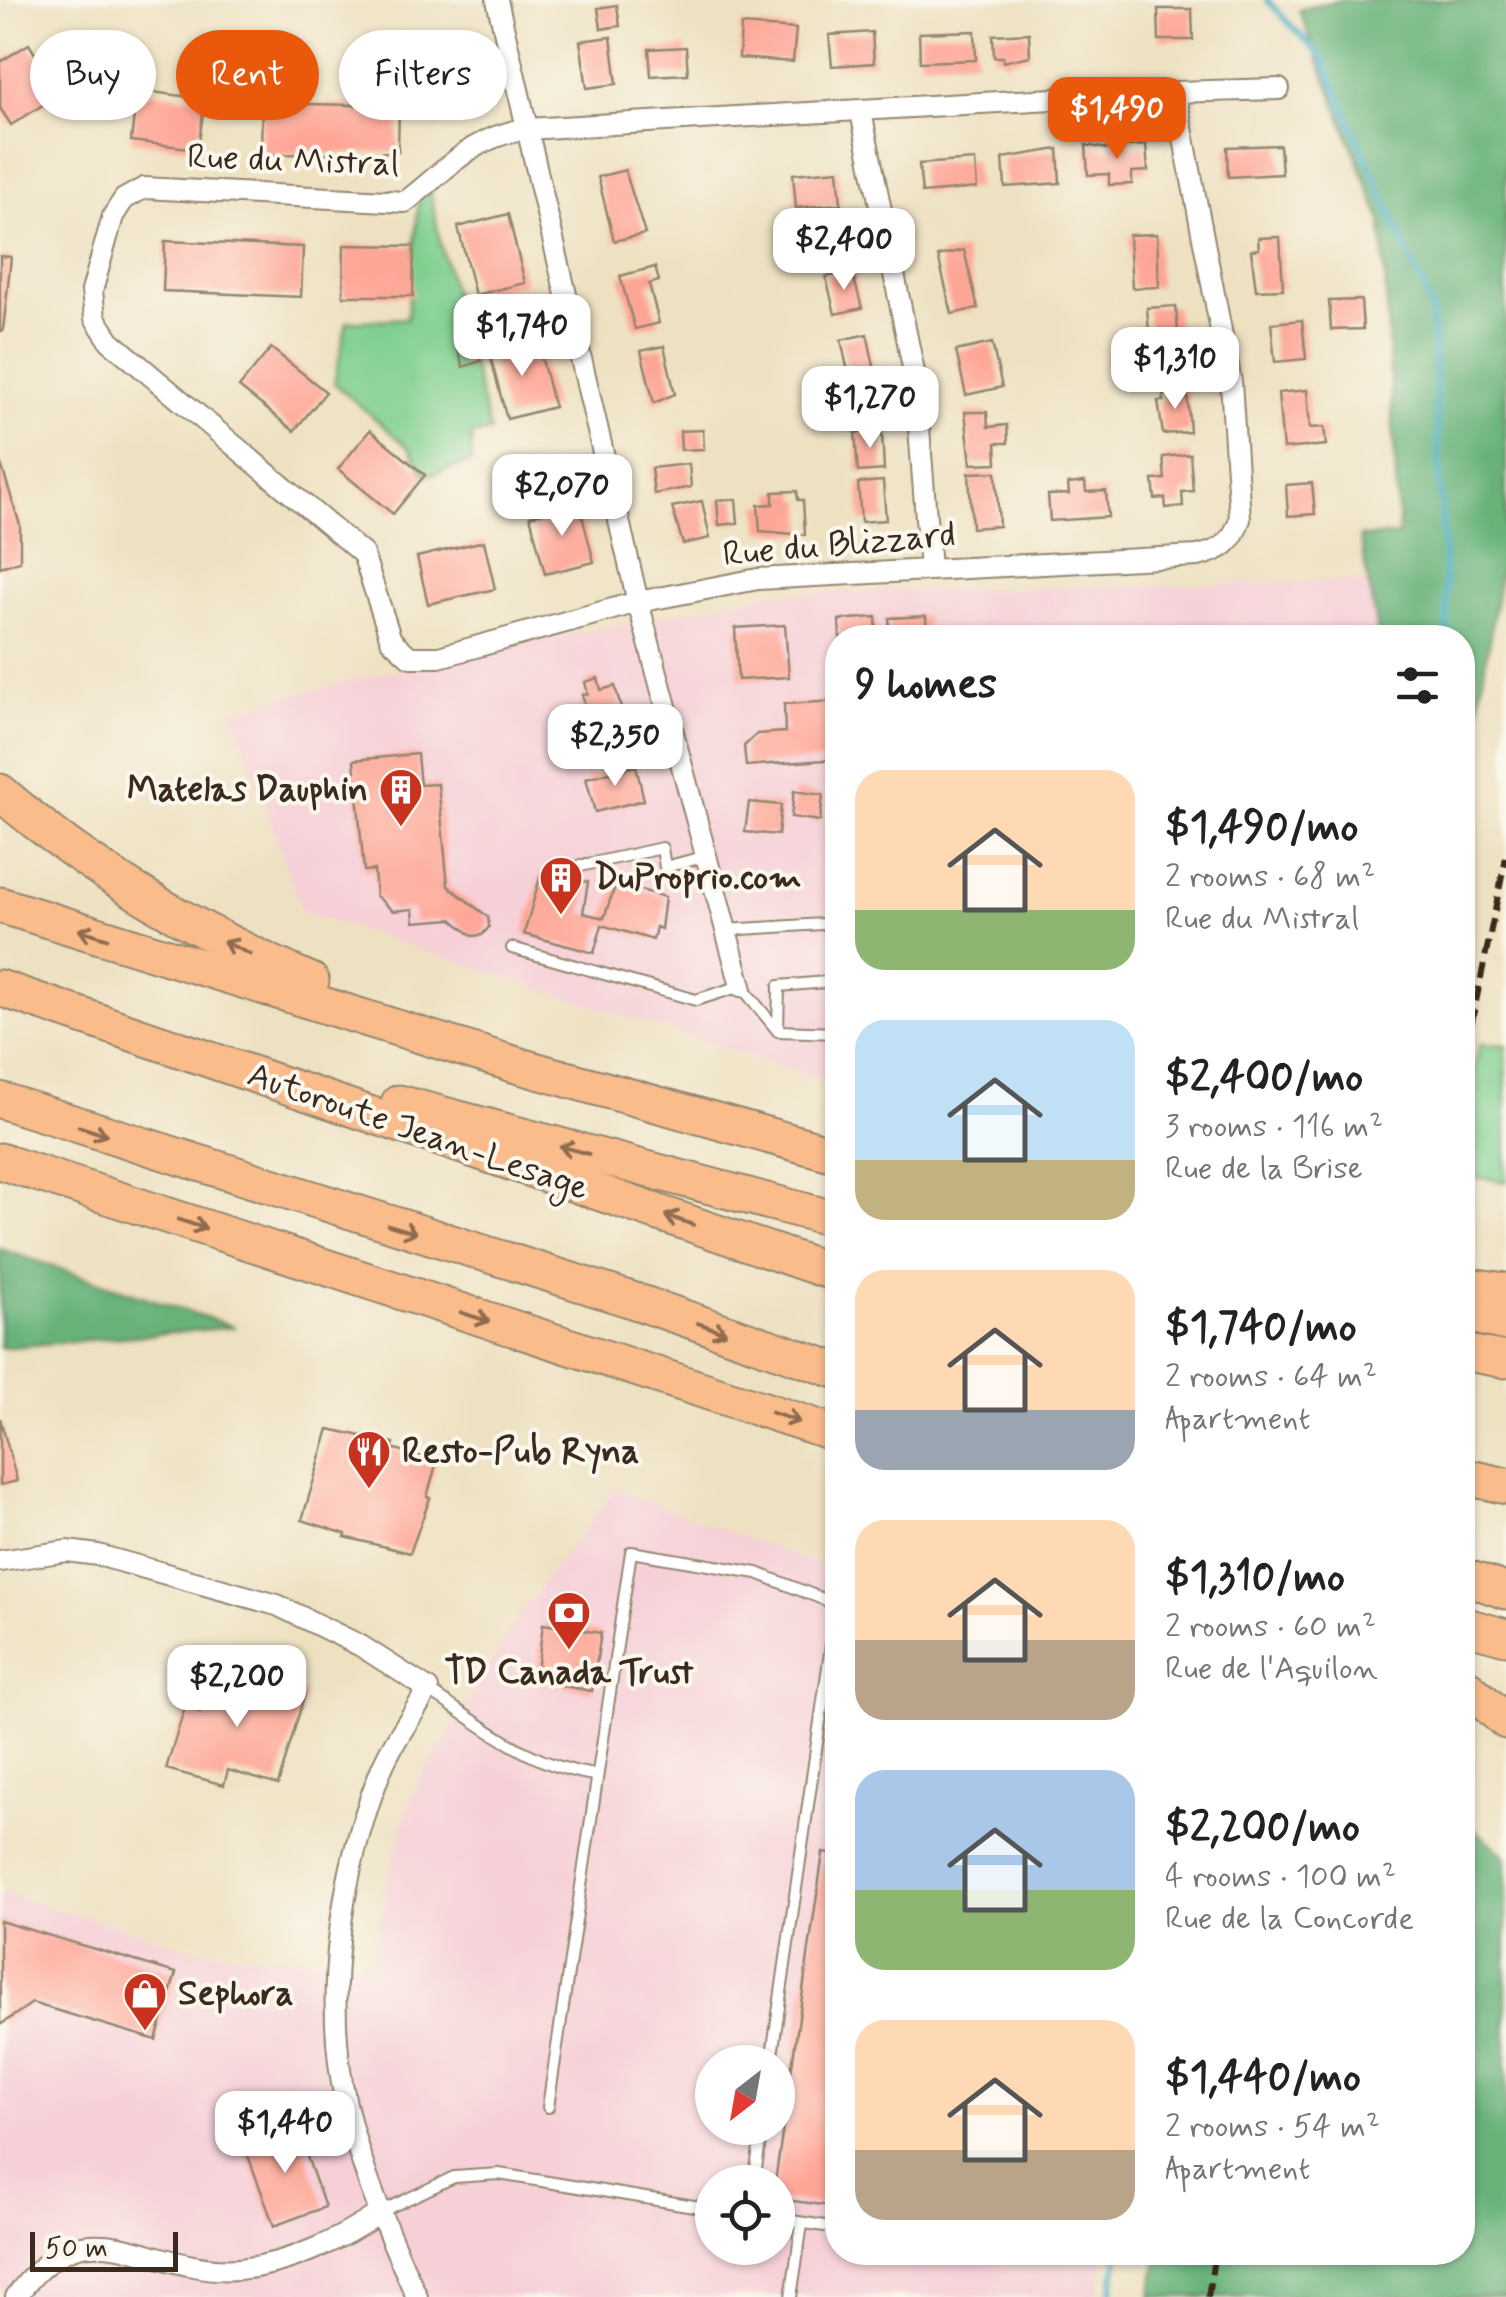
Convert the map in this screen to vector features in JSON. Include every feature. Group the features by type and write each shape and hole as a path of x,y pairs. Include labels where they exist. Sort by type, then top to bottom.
{"highway":[{"path":"0,792 102,873 171,914 247,953 520,1066"},
{"path":"0,905 520,1066 825,1150"},
{"name":"Autoroute Jean-Lesage","path":"0,988 825,1270"},
{"path":"34,1000 458,1120 825,1217"},
{"path":"0,1100 629,1299 825,1367"},
{"path":"0,1161 825,1430"},
{"path":"1475,1286 1506,1291"},
{"path":"1475,1316 1506,1323"},
{"path":"1475,1354 1506,1360"},
{"path":"1475,1479 1506,1486"},
{"path":"1475,1580 1506,1591"},
{"path":"1475,1628 1506,1636"},
{"path":"1475,1694 1506,1721"}],"street":[{"path":"497,0 638,602 703,857 741,986"},
{"name":"Rue du Mistral","path":"410,657 391,640 364,554 110,341 95,318 92,291 113,216 124,199 144,188 405,202 470,146 496,134 526,129 1279,89"},
{"name":"Rue du Blizzard","path":"410,657 439,657 638,602 758,579 1165,559 1221,550 1234,538 1240,519 1231,382 1175,92"},
{"path":"861,112 910,342 930,569"},
{"path":"0,1561 66,1552 98,1555 277,1605 361,1646 428,1689 380,1771 360,1833 336,1984 346,2102 381,2212 417,2297"},
{"path":"16,2297 37,2268 61,2249 117,2247 238,2269 292,2256 356,2229 381,2212"}],"lane":[{"path":"575,867 662,848 666,866 703,857"},
{"path":"725,930 825,924"},
{"path":"512,948 696,1000 741,986 778,1032"},
{"path":"778,1032 780,986 825,983"},
{"path":"778,1032 825,1033"},
{"path":"548,2107 631,1552 757,1573 825,1599"},
{"path":"773,2045 825,1687"},
{"path":"428,1689 547,1766 595,1775"},
{"path":"381,2212 454,2177 499,2174 695,2206"},
{"path":"795,2223 825,2227"},
{"path":"792,2297 802,2224"}],"shaded area":[{"path":"1368,581 1376,625 825,625 825,1081 302,911 232,711 399,669 774,593"},
{"path":"614,1489 825,1568 825,2265 1104,2265 1098,2297 11,2297 0,2289 0,1893 204,1951 372,1963 388,1878 410,1798 521,1613"}],"green space":[{"path":"1341,0 1506,0 1506,538 1475,727 1475,625 1376,625 1360,537 1399,535 1382,222 1299,10"},
{"path":"429,183 440,242 490,432 471,435 472,462 426,476 410,449 334,383 347,322 407,318 420,190"},
{"path":"1480,1044 1506,1045 1506,1182 1475,1177 1475,1068"},
{"path":"0,1249 235,1327 0,1348"},
{"path":"1475,1830 1506,1857 1506,2297 1151,2297 1157,2265 1475,2265"}],"building":[{"path":"617,5 620,26 601,29 598,8"},
{"path":"1158,9 1192,9 1193,40 1159,40"},
{"path":"741,25 796,29 793,62 739,58"},
{"path":"975,31 976,60 920,62 919,33"},
{"path":"872,32 874,63 832,66 829,35"},
{"path":"1029,33 1030,56 1003,62 1003,57 994,57 993,35"},
{"path":"611,37 617,84 587,88 580,41"},
{"path":"30,46 30,113 11,125 0,108 0,62"},
{"path":"686,47 688,74 651,76 649,49"},
{"path":"156,93 176,95 176,120 202,120 198,149 131,141 133,120 156,120"},
{"path":"319,104 339,105 339,120 399,120 398,152 261,155 262,120 319,120"},
{"path":"1129,141 1129,146 1146,145 1148,171 1132,172 1132,184 1109,185 1109,174 1088,175 1086,145 1111,150 1110,142"},
{"path":"1280,145 1282,174 1228,177 1227,147"},
{"path":"1058,149 1060,183 1005,187 1003,158"},
{"path":"975,160 977,188 922,193 919,164"},
{"path":"625,170 645,234 614,241 598,177"},
{"path":"838,170 841,204 796,208 793,174"},
{"path":"508,214 525,283 475,295 458,227"},
{"path":"1157,234 1159,287 1132,288 1129,235"},
{"path":"1280,237 1283,289 1256,290 1251,250 1259,249 1258,238"},
{"path":"165,241 303,247 301,297 163,291"},
{"path":"344,245 414,246 413,296 343,296"},
{"path":"964,250 978,308 952,314 938,256"},
{"path":"0,256 11,257 3,331 0,331"},
{"path":"655,267 659,281 649,284 659,323 635,329 620,276"},
{"path":"852,271 862,308 835,314 826,277"},
{"path":"1361,300 1363,329 1331,330 1329,301"},
{"path":"1176,306 1180,361 1150,363 1149,344 1139,345 1138,333 1149,332 1147,308"},
{"path":"1302,320 1306,359 1275,362 1271,323"},
{"path":"473,333 481,361 463,367 454,338"},
{"path":"867,334 878,384 852,390 841,340"},
{"path":"537,340 554,407 507,419 489,352"},
{"path":"992,343 1002,387 966,395 956,351"},
{"path":"664,346 675,394 654,403 641,351"},
{"path":"271,348 326,392 294,431 239,387"},
{"path":"1187,390 1190,432 1163,434 1158,401 1164,401 1163,391"},
{"path":"1307,390 1310,428 1324,427 1326,445 1283,449 1278,393"},
{"path":"965,412 987,412 988,427 1007,425 1008,443 996,443 997,463 971,464"},
{"path":"370,430 425,475 393,514 338,469"},
{"path":"703,430 704,449 681,450 680,431"},
{"path":"882,431 884,470 858,472 855,433"},
{"path":"1190,454 1193,491 1182,492 1183,506 1166,508 1165,498 1155,499 1153,480 1165,479 1163,457"},
{"path":"0,461 20,525 20,561 0,567"},
{"path":"689,464 691,487 654,494 651,468"},
{"path":"996,472 999,526 972,528 969,473"},
{"path":"883,481 886,520 861,522 858,483"},
{"path":"1085,482 1086,492 1106,491 1108,517 1050,521 1048,495 1069,494 1068,484"},
{"path":"1312,483 1315,514 1288,516 1286,485"},
{"path":"797,491 798,500 803,500 805,535 760,531 758,505 773,504 773,492"},
{"path":"736,499 738,523 719,525 717,500"},
{"path":"702,501 710,538 683,544 672,507"},
{"path":"579,504 594,562 545,574 530,516"},
{"path":"484,541 495,589 428,604 417,557"},
{"path":"926,616 926,625 889,625 889,618"},
{"path":"876,617 876,625 839,625 839,620"},
{"path":"785,625 789,677 738,680 735,628"},
{"path":"598,678 601,690 615,686 627,729 593,738 580,706 585,705 582,695 588,694 585,682"},
{"path":"825,702 825,760 746,766 744,746 757,734 785,732 784,704"},
{"name":"Matelas Dauphin","path":"417,754 420,785 438,784 448,886 488,917 489,927 482,935 472,936 452,919 414,922 413,909 393,911 376,896 374,870 364,871 354,760"},
{"path":"636,766 644,800 595,812 586,778"},
{"path":"794,791 823,795 820,821 791,817"},
{"path":"749,802 781,805 778,835 745,832"},
{"name":"DuProprio.com","path":"541,874 588,882 583,913 604,918 616,883 665,897 661,929 656,927 653,940 602,925 594,953 524,934"},
{"path":"0,1418 17,1481 0,1485"},
{"name":"Resto-Pub Ryna","path":"329,1429 394,1443 392,1448 437,1461 427,1497 430,1498 410,1553 345,1537 346,1534 302,1520"},
{"name":"TD Canada Trust","path":"543,1624 601,1633 592,1691 523,1679 524,1669 537,1671"},
{"path":"213,1666 305,1693 278,1785 228,1770 224,1785 166,1769 185,1707 200,1712"},
{"path":"823,1853 825,1853 825,2205 795,2201 795,2165 777,2165 780,2145 795,2145 795,2045"},
{"path":"0,1921 176,1973 156,2040 32,2003 0,2025"},
{"path":"296,2126 325,2207 274,2226 244,2145"}],"waterway":[{"path":"1267,0 1322,58 1431,305 1447,625"},
{"path":"1111,2297 1117,2265"}],"railway":[{"path":"1475,1006 1506,857"},
{"path":"1208,2297 1213,2265"}],"place":[{"name":"Matelas Dauphin","path":"401,828"},
{"name":"DuProprio.com","path":"561,916"},
{"name":"Resto-Pub Ryna","path":"369,1490"},
{"name":"TD Canada Trust","path":"569,1651"},
{"name":"Sephora","path":"145,2032"}]}
